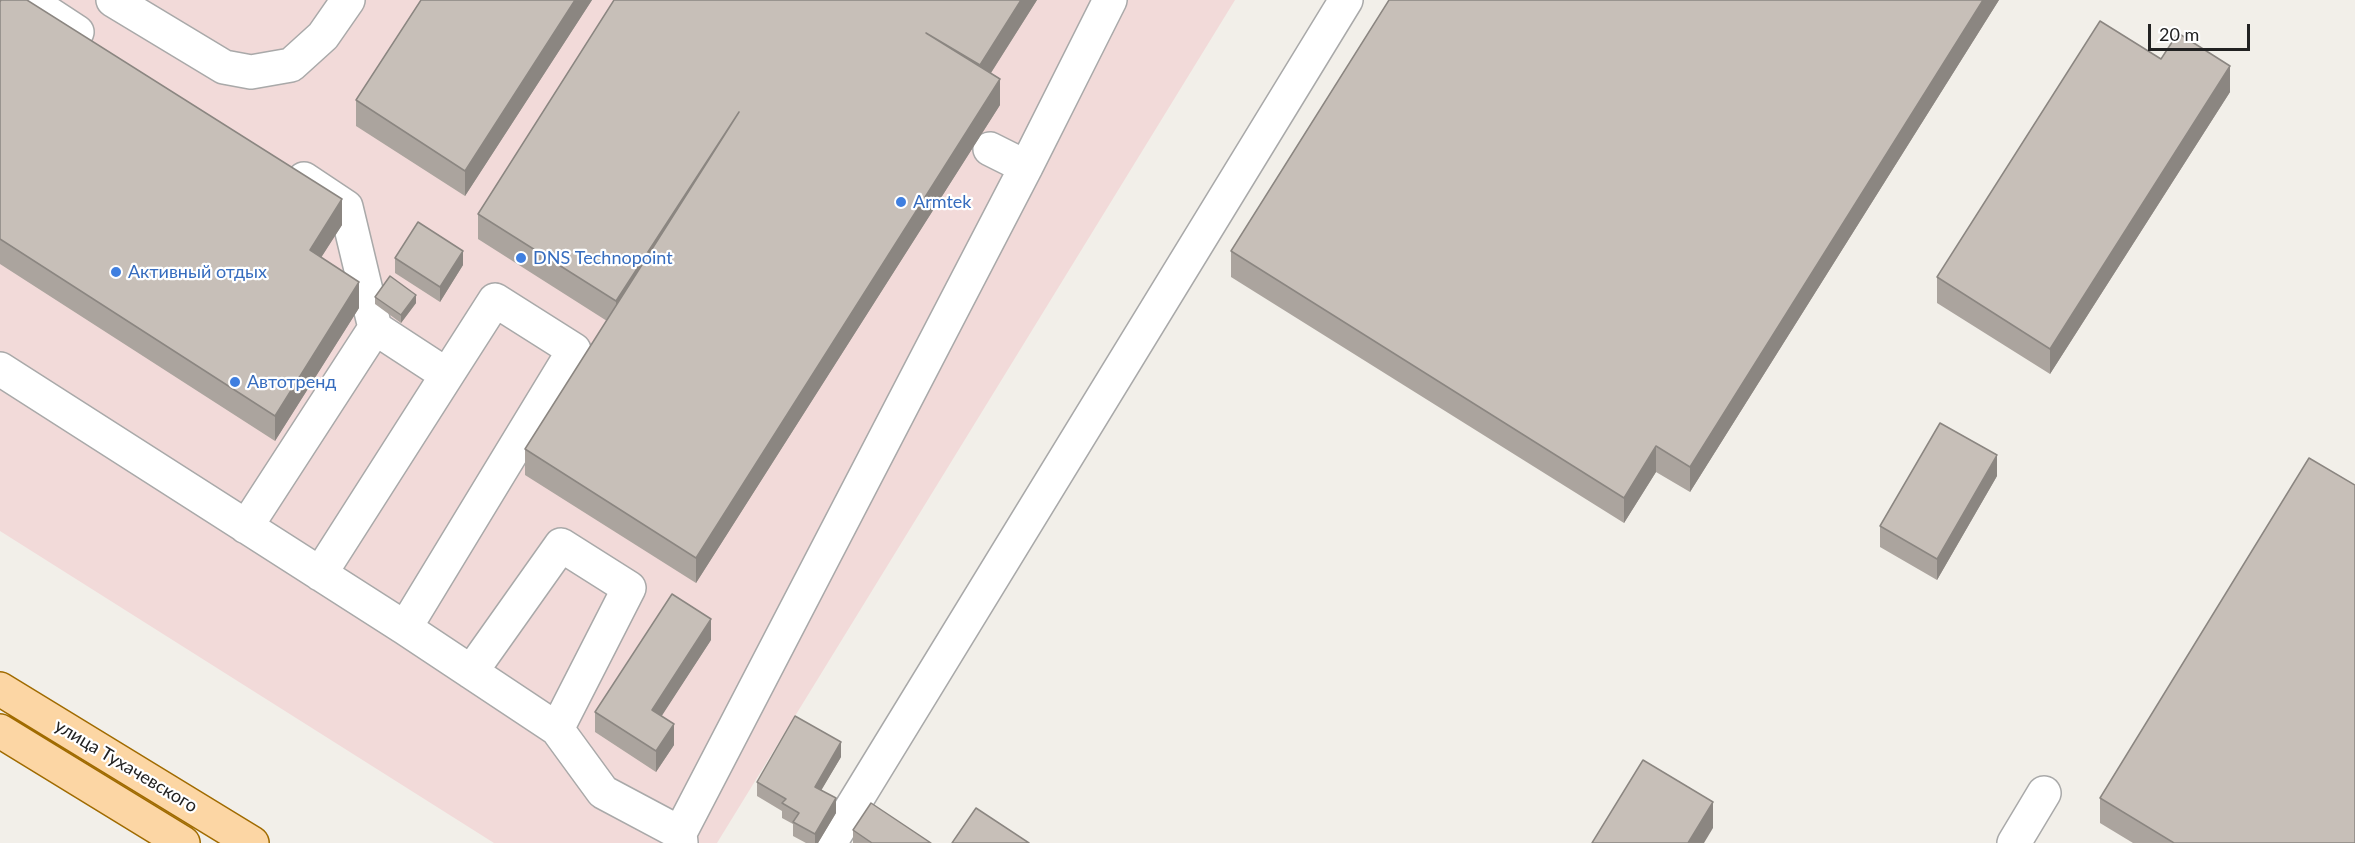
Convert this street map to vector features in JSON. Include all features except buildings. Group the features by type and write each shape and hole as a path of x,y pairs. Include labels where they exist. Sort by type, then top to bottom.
{"main road":[{"name":"улица Тухачевского","path":"0,689 252,843"},
{"name":"улица Тухачевского","path":"0,731 183,843"}],"street":[{"path":"28,0 98,45"},
{"path":"113,0 224,66 251,72 291,65 323,36 348,0"},
{"path":"0,369 405,628 557,729 603,792 681,838 1110,0"},
{"path":"831,843 1346,0"},
{"path":"990,149 1026,167"},
{"path":"276,162 346,207 375,328 447,375"},
{"path":"320,574 495,300 574,350 405,628"},
{"path":"246,527 375,328"},
{"path":"471,672 561,545 629,588 557,729"},
{"path":"2014,843 2044,793"}],"shaded area":[{"path":"0,0 1235,0 717,843 494,843 0,531"}],"place":[{"name":"Armtek","path":"901,202"},
{"name":"DNS Technopoint","path":"521,258"},
{"name":"Активный отдых","path":"116,272"},
{"name":"Автотренд","path":"235,382"}]}
